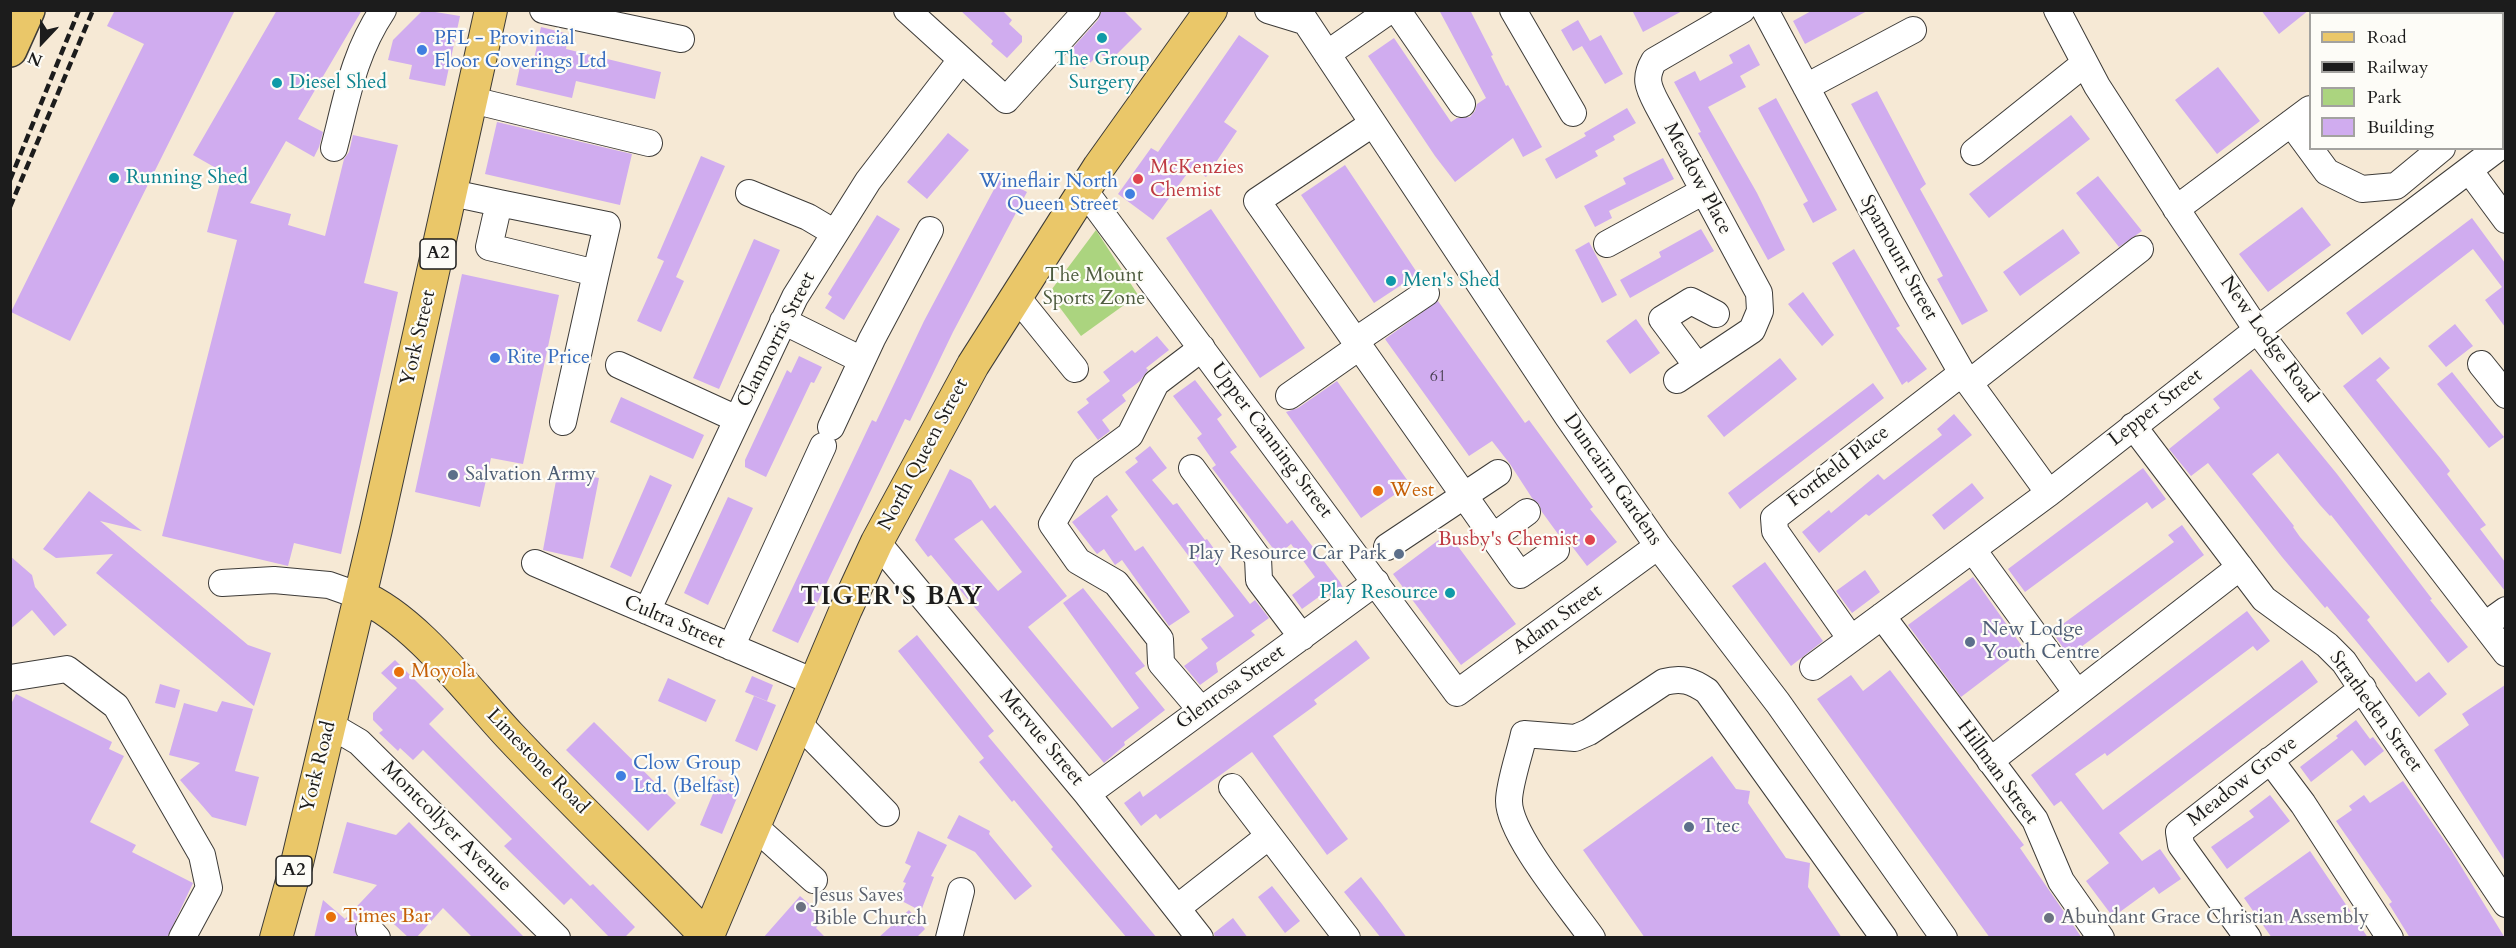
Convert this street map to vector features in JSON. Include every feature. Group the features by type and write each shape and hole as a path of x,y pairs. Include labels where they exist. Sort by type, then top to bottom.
{"highway":[{"path":"10,50 28,10"}],"main road":[{"name":"York Street","path":"360,596 452,193 491,10"},
{"name":"North Queen Street","path":"707,937 814,682 878,542 973,365 1084,190 1211,10"},
{"name":"York Road","path":"276,938 360,596"},
{"name":"Limestone Road","path":"360,596 380,604 433,652 511,736 707,937"}],"street":[{"path":"334,148 356,63 367,34 382,10"},
{"path":"543,10 681,39"},
{"path":"907,10 1006,100 1088,10"},
{"path":"1268,10 1301,16"},
{"path":"1327,54 1390,10"},
{"path":"1397,10 1462,104"},
{"name":"Meadow Place","path":"1716,314 1691,301 1662,319 1682,346 1687,373 1752,330 1760,311 1759,293 1647,83 1647,72 1654,61 1742,10"},
{"name":"Spamount Street","path":"1765,10 1914,289 1966,378 2049,493"},
{"name":"New Lodge Road","path":"2056,10 2084,64 2176,209 2257,330 2495,618 2505,653"},
{"name":"Duncairn Gardens","path":"1301,16 1568,417 1659,546 1778,703 1944,938"},
{"path":"1519,21 1573,114"},
{"path":"1806,87 1913,30"},
{"name":"Clanmorris Street","path":"647,611 795,297 868,181 961,60"},
{"path":"1974,152 2084,64"},
{"path":"472,100 649,142"},
{"path":"2176,209 2301,116 2309,133"},
{"path":"1372,124 1257,201 1520,575 1556,549"},
{"path":"2317,150 2327,172 2362,189 2396,186 2440,150"},
{"name":"Lepper Street","path":"1813,667 2049,493 2257,330 2495,150"},
{"path":"2469,170 2505,220"},
{"name":"Upper Canning Street","path":"1084,190 1457,693"},
{"path":"1607,244 1704,191"},
{"path":"452,193 607,225 563,422"},
{"path":"749,193 808,217 835,233"},
{"path":"499,203 489,247 596,273"},
{"path":"731,647 862,360 930,230"},
{"path":"1966,378 2140,249"},
{"path":"1289,396 1426,293"},
{"path":"1016,296 1075,369"},
{"path":"783,321 862,360"},
{"path":"1201,710 1161,663 1160,639 1116,583 1078,561 1052,524 1084,469 1130,435 1156,383 1202,348"},
{"path":"2481,364 2505,395"},
{"path":"619,365 737,419"},
{"name":"Fortfield Place","path":"1851,639 1775,531 1774,518 1966,378"},
{"name":"Stratheden Street","path":"2133,426 2265,599 2327,645 2344,662 2505,904"},
{"path":"1192,468 1258,558 1259,580 1302,637"},
{"path":"1387,548 1498,473"},
{"path":"1493,537 1527,512"},
{"name":"Mervue Street","path":"878,542 1087,794 1200,938"},
{"name":"Adam Street","path":"1457,693 1659,546"},
{"path":"1972,550 2077,693"},
{"name":"Cultra Street","path":"535,563 814,682"},
{"path":"1990,761 2240,567"},
{"path":"222,582 274,580 329,585 360,596"},
{"name":"Glenrosa Street","path":"1087,794 1376,582"},
{"name":"Hillman Street","path":"1882,616 2035,820 2061,881 2101,938"},
{"path":"10,678 67,669 116,706 202,855 209,888 182,938"},
{"path":"1592,938 1523,842 1512,819 1509,801 1524,734 1575,738 1589,732 1664,682 1677,678 1693,682 1707,692 1884,938"},
{"name":"Meadow Grove","path":"2248,938 2181,845 2179,832 2363,688"},
{"path":"797,722 886,813"},
{"name":"Montcollyer Avenue","path":"330,725 359,742 557,938"},
{"path":"2270,760 2303,804 2390,938"},
{"path":"1232,787 1347,938"},
{"path":"754,826 814,880"},
{"path":"1177,908 1269,836"},
{"path":"949,938 961,891"}],"green space":[{"name":"The Mount Sports Zone","path":"1096,230 1138,295 1081,336 1049,293"}],"building":[{"name":"Running Shed","path":"115,10 235,10 70,341 11,312 144,44 107,26"},
{"path":"277,10 362,10 298,119 323,132 314,157 286,141 250,203 291,214 288,225 325,236 344,159 349,152 353,135 398,145 364,283 398,292 341,554 294,543 288,566 162,536 237,240 207,232 223,172 193,155"},
{"name":"PFL - Provincial Floor Coverings Ltd","path":"423,10 460,16 445,86 409,79 412,65 388,60 393,40"},
{"path":"960,10 1002,10 1012,20 1009,24 1022,36 1022,42 1007,58 991,44 993,41"},
{"name":"The Group Surgery","path":"1102,10 1123,10 1142,29 1109,62 1100,53 1084,69 1068,53 1098,20"},
{"path":"1439,10 1470,10 1506,86 1508,85 1542,147 1523,157 1513,138 1455,182 1368,56 1394,38 1451,122 1457,118 1470,117 1477,104 1486,98"},
{"path":"1632,10 1684,10 1643,32"},
{"path":"1813,10 1869,10 1805,44 1793,21"},
{"path":"2261,10 2309,10 2279,34"},
{"path":"1578,20 1590,41 1601,35 1623,74 1605,84 1582,46 1573,51 1561,30"},
{"path":"541,27 569,34 566,49 661,72 655,99 576,81 572,98 516,85 522,57 534,59"},
{"path":"1239,35 1269,56 1224,122 1237,131 1206,177 1192,167 1153,220 1118,194 1151,148 1158,152"},
{"path":"1749,44 1760,65 1740,76 1746,87 1708,107 1757,193 1785,250 1768,260 1698,133 1701,132 1674,82 1695,71 1700,81 1733,63 1729,55"},
{"path":"2218,67 2260,121 2217,154 2175,100"},
{"path":"1877,91 1926,184 1920,189 1988,311 1962,325 1937,279 1943,276 1851,104"},
{"path":"1776,98 1837,210 1813,223 1803,204 1808,201 1758,108"},
{"path":"1627,108 1636,123 1613,136 1615,140 1595,151 1598,156 1556,179 1545,159 1586,136 1584,133"},
{"path":"2071,115 2090,139 1989,218 1969,194"},
{"path":"497,122 632,154 620,205 485,174"},
{"path":"948,133 969,150 927,199 907,182"},
{"path":"701,156 725,166 676,277 684,281 661,332 637,321 664,261 657,258"},
{"path":"1663,158 1674,179 1609,211 1612,218 1595,227 1584,206 1626,184 1623,178"},
{"path":"1345,165 1418,274 1374,303 1301,195"},
{"path":"2098,176 2142,231 2119,247 2076,193"},
{"path":"1000,178 1027,192 953,332 910,421 905,419 798,643 772,631 872,420 876,422 924,321"},
{"path":"2302,207 2331,245 2268,292 2239,254"},
{"path":"1211,209 1305,348 1260,378 1166,238"},
{"path":"877,215 900,229 844,320 825,308 832,297 828,294"},
{"path":"2472,218 2505,263 2505,327 2485,300 2502,287 2473,249 2362,335 2346,313"},
{"path":"1701,229 1714,251 1630,298 1620,280 1661,257 1659,252"},
{"path":"2063,229 2080,253 2020,296 2003,272"},
{"path":"754,239 780,250 719,389 693,378"},
{"path":"1589,242 1617,295 1602,303 1575,250"},
{"path":"1854,249 1900,326 1896,328 1927,369 1908,383 1907,381 1902,385 1832,263"},
{"name":"Rite Price","path":"462,274 559,295 523,464 491,458 480,507 415,492"},
{"path":"1803,292 1834,335 1822,346 1788,304"},
{"path":"1438,301 1525,423 1529,420 1593,507 1590,509 1617,542 1587,566 1568,541 1560,533 1558,534 1539,504 1532,498 1492,441 1469,456 1385,339"},
{"path":"1636,319 1660,353 1630,374 1606,341"},
{"path":"2455,324 2473,346 2446,367 2428,346"},
{"path":"1157,336 1169,350 1146,368 1148,370 1140,381 1122,395 1126,401 1102,420 1110,431 1098,440 1077,412 1089,403 1086,399 1110,381 1103,372 1132,350 1135,353"},
{"path":"799,356 822,367 814,383 811,382 766,477 745,467 745,460 787,370 791,373"},
{"path":"2380,357 2390,368 2376,380 2441,459 2450,471 2447,474 2486,525 2480,529 2505,562 2505,591 2343,386"},
{"path":"1780,358 1797,379 1724,437 1707,416"},
{"path":"2251,369 2337,474 2432,599 2430,600 2468,647 2448,663 2331,515 2320,505 2278,453 2252,474 2294,526 2300,537 2370,617 2367,620 2416,682 2429,672 2447,694 2419,717 2327,606 2325,608 2282,557 2208,463 2191,476 2169,449 2220,408 2213,399"},
{"path":"2452,372 2504,437 2489,448 2437,384"},
{"path":"1195,380 1222,415 1217,419 1237,447 1230,452 1287,524 1292,520 1340,582 1343,588 1331,597 1327,591 1302,609 1292,595 1315,577 1291,544 1278,555 1212,468 1216,465 1197,438 1202,434 1173,396"},
{"path":"1337,381 1410,484 1361,518 1286,412 1298,408"},
{"path":"1873,383 1884,398 1740,509 1728,493"},
{"path":"621,397 704,435 693,459 610,422"},
{"path":"1954,414 1972,435 1869,516 1866,514 1819,553 1802,532 1829,510 1831,513 1878,474 1884,480 1942,435 1937,429"},
{"path":"1150,446 1167,468 1152,480 1173,505 1177,503 1205,540 1207,539 1222,560 1218,563 1250,604 1255,600 1269,618 1251,631 1255,635 1216,663 1218,672 1200,685 1184,666 1208,648 1201,639 1234,616 1125,472 1138,462 1135,458"},
{"path":"2143,468 2166,499 2152,509 2147,502 2025,592 2008,569"},
{"path":"950,469 971,480 990,509 995,505 1067,596 1028,627 1112,728 1139,708 1063,603 1083,588 1145,666 1135,673 1165,710 1124,742 1125,745 1104,763 931,555 928,557 915,540","holes":["982,520 1022,572 998,591 954,539"]},
{"path":"558,470 599,478 583,559 543,550"},
{"path":"650,475 672,485 631,577 610,567"},
{"path":"1972,483 1984,498 1944,530 1932,515"},
{"path":"89,491 142,531 100,521 248,645 271,653 254,706 96,573 113,554 56,558 43,549"},
{"path":"1107,495 1118,510 1111,516 1135,551 1143,546 1190,612 1169,626 1122,560 1115,565 1104,549 1097,554 1072,522"},
{"path":"728,497 753,508 708,605 684,593"},
{"path":"2182,525 2204,555 2069,656 2052,632 2174,542 2168,535"},
{"name":"Play Resource","path":"1448,533 1516,624 1461,665 1393,574"},
{"path":"10,556 32,575 35,587 67,625 54,636 32,610 10,629"},
{"path":"1765,562 1823,641 1791,666 1732,586"},
{"path":"1865,570 1880,592 1852,613 1836,591"},
{"name":"New Lodge Youth Centre","path":"1973,577 2024,649 1961,697 1908,625"},
{"path":"2247,611 2270,641 2257,651 2253,646 2107,756 2105,753 2075,774 2103,810 2302,660 2318,682 2119,833 2142,861 2160,849 2181,879 2159,894 2154,887 2113,917 2086,881 2109,863 2061,801 2054,806 2031,775"},
{"path":"917,635 994,731 988,736 1157,938 1127,938 1051,849 1053,847 1014,800 1012,802 979,762 984,758 898,651"},
{"path":"1356,640 1370,658 1314,700 1317,704 1273,736 1348,839 1327,855 1252,752 1160,819 1156,814 1141,826 1124,803 1140,791 1143,797"},
{"path":"395,660 444,709 429,724 590,886 593,884 635,927 624,938 610,938 571,898 564,905 504,846 512,839 423,750 413,760 400,748 398,751 379,733 383,730 373,720 373,713 397,688 381,673"},
{"path":"1890,670 2024,845 2020,848 2082,938 1990,938 1817,699 1851,675 1863,691"},
{"path":"752,676 773,685 767,701 745,692"},
{"path":"668,678 716,700 706,722 658,701"},
{"path":"160,684 180,690 175,708 155,703"},
{"path":"2505,685 2505,861 2434,750 2469,725 2462,714"},
{"path":"16,694 112,742 109,749 124,756 90,822 136,845 132,852 193,883 167,938 10,938 10,706"},
{"path":"754,696 776,705 757,751 735,741"},
{"path":"222,701 253,709 235,771 259,777 246,826 212,817 180,780 200,763 169,755 184,703 217,712"},
{"path":"2356,720 2370,739 2373,737 2384,751 2365,766 2352,750 2311,782 2300,767 2338,738 2336,736"},
{"name":"Clow Group Ltd. (Belfast)","path":"594,722 676,803 648,831 566,750"},
{"name":"Ttec","path":"1712,756 1736,789 1750,791 1748,803 1786,858 1810,863 1808,887 1842,938 1645,938 1583,850"},
{"path":"719,779 741,788 722,834 700,825"},
{"path":"2403,781 2451,850 2505,938 2410,938 2389,904 2392,902 2336,821 2352,810 2349,806 2364,795 2370,803"},
{"path":"2270,795 2290,821 2227,869 2211,847 2254,817 2249,811"},
{"path":"959,815 990,831 989,834 1032,886 1015,900 975,852 947,838"},
{"path":"347,822 396,835 409,822 525,938 473,938 443,908 416,938 409,938 382,913 378,917 367,914 359,918 355,925 357,938 314,938 323,900 345,919 377,885 333,873"},
{"path":"918,831 947,845 931,876 934,877 921,911 898,899 911,866 905,863"},
{"path":"2310,851 2368,938 2272,938 2244,898"},
{"path":"1361,877 1407,938 1381,938 1344,892"},
{"path":"1272,886 1300,921 1285,933 1258,897"},
{"name":"Jesus Saves Bible Church","path":"800,896 825,918 816,928 826,938 763,938"},
{"path":"909,910 925,929 916,938 878,938"},
{"path":"1233,918 1248,938 1215,938 1214,933"}],"railway":[{"path":"10,180 79,10"},
{"path":"10,207 93,10"}],"place":[{"name":"The Group Surgery","path":"1102,38"},
{"name":"PFL - Provincial Floor Coverings Ltd","path":"422,50"},
{"name":"Diesel Shed","path":"277,83"},
{"name":"Running Shed","path":"114,178"},
{"name":"McKenzies Chemist","path":"1138,179"},
{"name":"Wineflair North Queen Street","path":"1130,194"},
{"name":"Men's Shed","path":"1391,281"},
{"name":"Rite Price","path":"495,358"},
{"name":"Salvation Army","path":"453,475"},
{"name":"West","path":"1378,491"},
{"name":"Busby's Chemist","path":"1590,540"},
{"name":"Play Resource Car Park","path":"1399,554"},
{"name":"Play Resource","path":"1450,593"},
{"name":"New Lodge Youth Centre","path":"1970,642"},
{"name":"Moyola","path":"399,672"},
{"name":"Clow Group Ltd. (Belfast)","path":"621,776"},
{"name":"Ttec","path":"1689,827"},
{"name":"Jesus Saves Bible Church","path":"801,907"},
{"name":"Times Bar","path":"331,917"},
{"name":"Abundant Grace Christian Assembly","path":"2049,918"}],"district":[{"name":"TIGER'S BAY","path":"892,598"}]}
